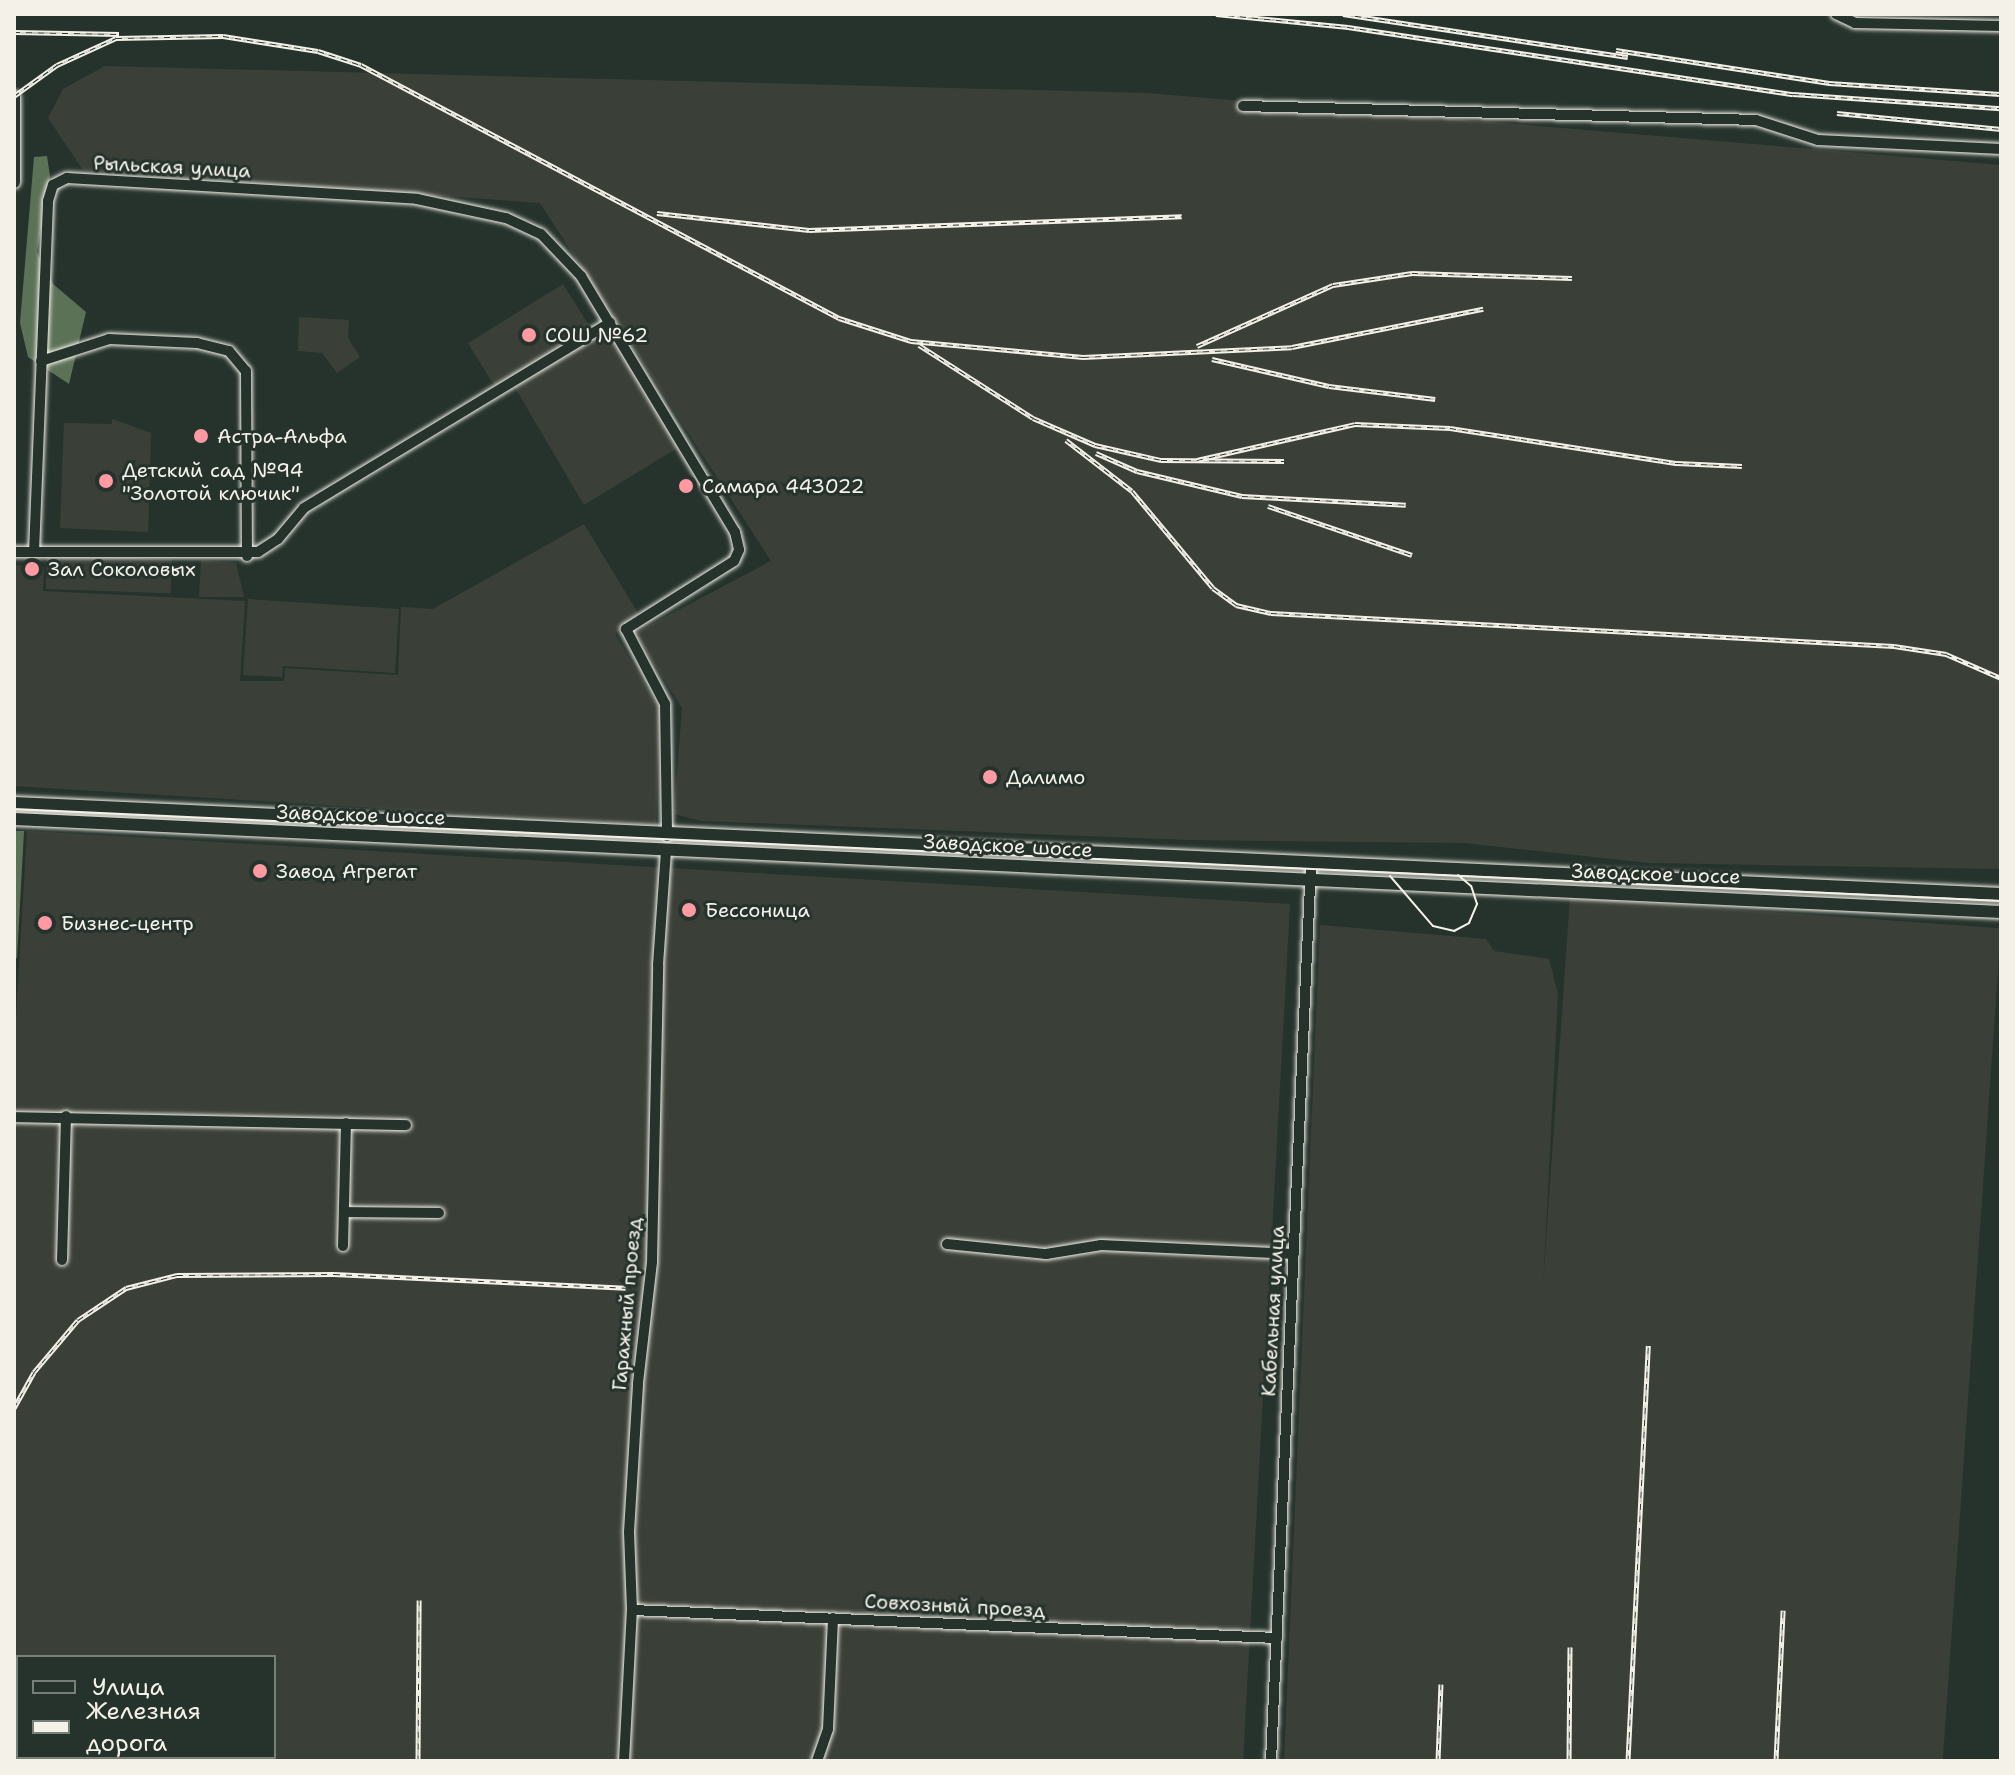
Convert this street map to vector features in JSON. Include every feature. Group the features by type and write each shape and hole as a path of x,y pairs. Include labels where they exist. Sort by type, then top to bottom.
{"main road":[{"path":"14,97 14,182"},
{"name":"Заводское шоссе","path":"14,803 667,836 2001,894"},
{"path":"312,818 312,832"},
{"name":"Заводское шоссе","path":"14,819 2001,912"},
{"path":"666,850 667,836"},
{"path":"1551,875 1551,890"},
{"path":"1965,894 1965,910"}],"street":[{"path":"1836,14 1855,23 2001,26"},
{"path":"1243,106 1756,120 1818,140 2001,149"},
{"name":"Рыльская улица","path":"34,552 48,201 53,185 67,178 417,199 506,218 559,250 610,323 735,532 739,550 734,561 626,629 665,704 667,836"},
{"path":"14,552 247,556 278,539 304,508 610,323"},
{"path":"41,361 109,339 196,343 229,351 246,371 247,556"},
{"name":"Гаражный проезд","path":"624,1761 632,1610 629,1532 638,1383 652,1262 658,965 666,850"},
{"name":"Кабельная улица","path":"1271,1761 1311,864"},
{"path":"62,1260 66,1116"},
{"path":"14,1117 406,1125"},
{"path":"343,1246 346,1123"},
{"path":"344,1212 439,1213"},
{"path":"947,1244 1046,1254 1101,1245 1294,1254"},
{"name":"Совхозный проезд","path":"632,1610 1277,1638"},
{"path":"817,1761 828,1729 833,1618"}],"shaded area":[{"path":"105,66 1147,93 2001,165 2001,869 1650,863 1464,843 1190,840 701,821 674,814 682,708 635,633 771,561 540,203 83,170 48,118 63,89"},
{"name":"СОШ №62","path":"563,284 591,328 496,387 468,343"},
{"path":"299,317 349,320 348,338 360,357 337,373 322,353 298,351"},
{"path":"601,331 612,333 679,447 584,505 514,386"},
{"name":"Детский сад №94 \"Золотой ключик\"","path":"112,419 151,433 148,532 60,528 64,423 112,424"},
{"path":"584,524 638,613 615,634 659,708 656,825 14,786 14,565 44,567 43,591 245,601 240,681 284,681 285,668 398,675 401,607 433,609"},
{"path":"47,555 172,559 171,593 46,589"},
{"path":"201,560 236,563 244,597 199,597"},
{"path":"248,599 399,609 395,673 283,666 282,677 243,675"},
{"path":"27,831 1290,904 1243,1761 14,1761 14,1052"},
{"path":"1570,898 2001,928 1943,1761 1510,1760"},
{"path":"1320,925 1486,939 1494,951 1549,959 1558,994 1519,1761 1284,1761"}],"green space":[{"path":"47,156 50,176 37,252 53,284 86,312 69,384 28,357 20,323 34,157"},
{"path":"14,831 24,831 17,958 14,958"}],"tram line":[{"path":"14,809 2001,901"},
{"path":"1390,876 1433,926 1454,931 1469,923 1477,904 1471,886 1458,875"}],"railway":[{"path":"1216,14 1348,27 1793,94 2001,108"},
{"path":"1343,14 1628,57"},
{"path":"14,32 119,34"},
{"path":"14,96 57,65 116,38 223,36 318,51 361,65 839,318 911,341 1083,357 1292,347 1483,309"},
{"path":"1616,50 1829,83 2001,94"},
{"path":"1837,113 2001,129"},
{"path":"657,213 809,230 1182,216"},
{"path":"1197,346 1333,285 1412,273 1572,278"},
{"path":"919,345 1033,418 1095,445 1161,460 1284,461"},
{"path":"1212,359 1329,386 1435,399"},
{"path":"1197,460 1355,424 1450,428 1677,463 1742,466"},
{"path":"1066,440 1132,491 1213,588 1236,605 1271,613 1894,646 1946,654 2001,678"},
{"path":"1096,453 1137,471 1242,496 1406,505"},
{"path":"1268,506 1412,555"},
{"path":"14,1408 34,1372 78,1320 126,1288 177,1275 334,1274 626,1288"},
{"path":"1628,1761 1648,1345"},
{"path":"418,1761 419,1600"},
{"path":"1776,1761 1783,1610"},
{"path":"1569,1761 1570,1647"},
{"path":"1438,1761 1441,1684"}],"place":[{"name":"СОШ №62","path":"529,335"},
{"name":"Астра-Альфа","path":"201,436"},
{"name":"Детский сад №94 \"Золотой ключик\"","path":"106,481"},
{"name":"Самара 443022","path":"686,486"},
{"name":"Зал Соколовых","path":"32,569"},
{"name":"Далимо","path":"990,777"},
{"name":"Завод Агрегат","path":"260,871"},
{"name":"Бессоница","path":"689,910"},
{"name":"Бизнес-центр","path":"45,923"}]}
